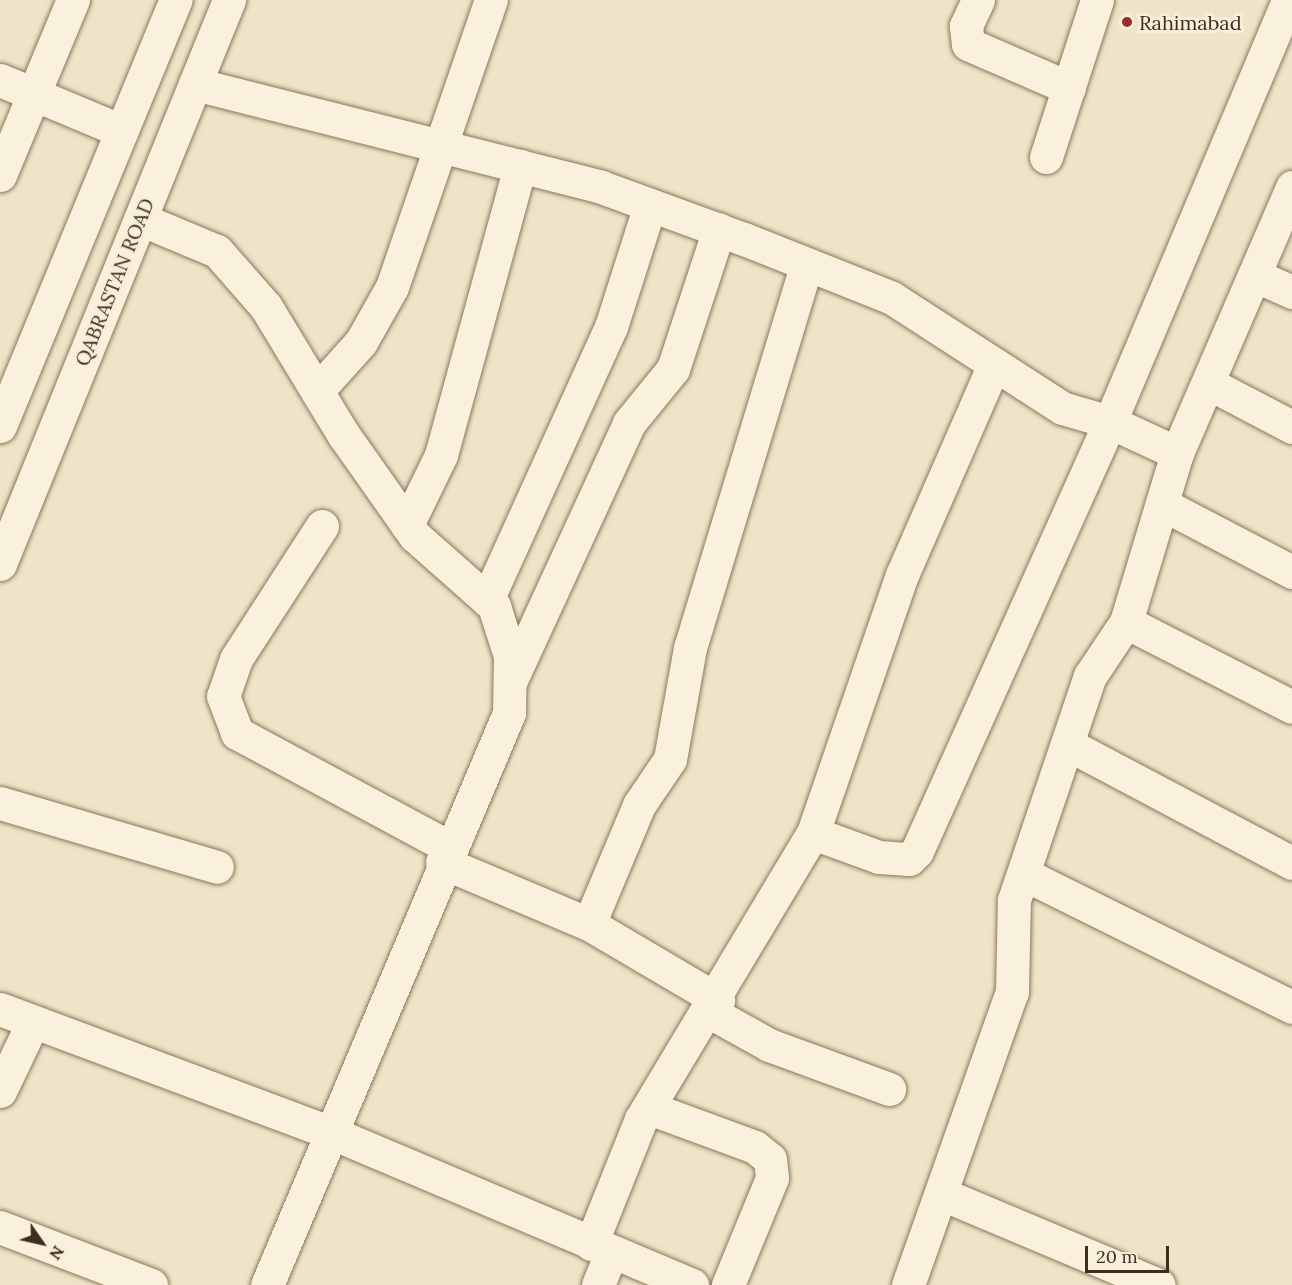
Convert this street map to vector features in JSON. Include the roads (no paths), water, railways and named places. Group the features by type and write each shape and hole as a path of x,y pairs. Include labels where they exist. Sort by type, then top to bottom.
{"street":[{"path":"0,175 73,0"},
{"path":"0,426 176,0"},
{"name":"QABRASTAN ROAD","path":"0,564 229,0"},
{"path":"317,392 361,342 392,287 444,147 491,0"},
{"path":"978,0 966,26 968,44 1069,88"},
{"path":"1046,157 1097,0"},
{"path":"813,833 879,856 909,859 918,850 1110,422 1288,0"},
{"path":"0,80 122,131"},
{"path":"195,84 520,166 650,205 719,230 892,298 1062,408 1110,422 1177,453"},
{"path":"407,525 441,455 520,166"},
{"path":"908,1285 1012,992 1014,900 1069,745 1090,676 1126,622 1177,453 1292,188"},
{"path":"487,600 611,327 650,205"},
{"path":"140,219 217,251 266,307 317,392 407,525 487,600 510,656 509,713 445,854 332,1133 267,1285"},
{"path":"509,685 629,423 673,369 719,230"},
{"path":"589,924 639,806 670,759 690,648 807,264"},
{"path":"1254,275 1292,292"},
{"path":"598,1285 601,1248 649,1108 714,1006 813,833 902,575 994,364"},
{"path":"1208,383 1292,426"},
{"path":"1162,504 1292,572"},
{"path":"322,526 236,659 223,696 237,733 445,854 589,924 714,1006 768,1045 889,1089"},
{"path":"1126,622 1292,707"},
{"path":"1069,745 1292,863"},
{"path":"0,803 217,867"},
{"path":"1024,874 1292,1007"},
{"path":"0,1009 332,1133 692,1285"},
{"path":"0,1091 33,1022"},
{"path":"649,1108 755,1147 770,1159 772,1179 728,1285"},
{"path":"942,1194 1159,1285"},
{"path":"0,1227 151,1285"}],"place":[{"name":"Rahimabad","path":"1127,22"}]}
